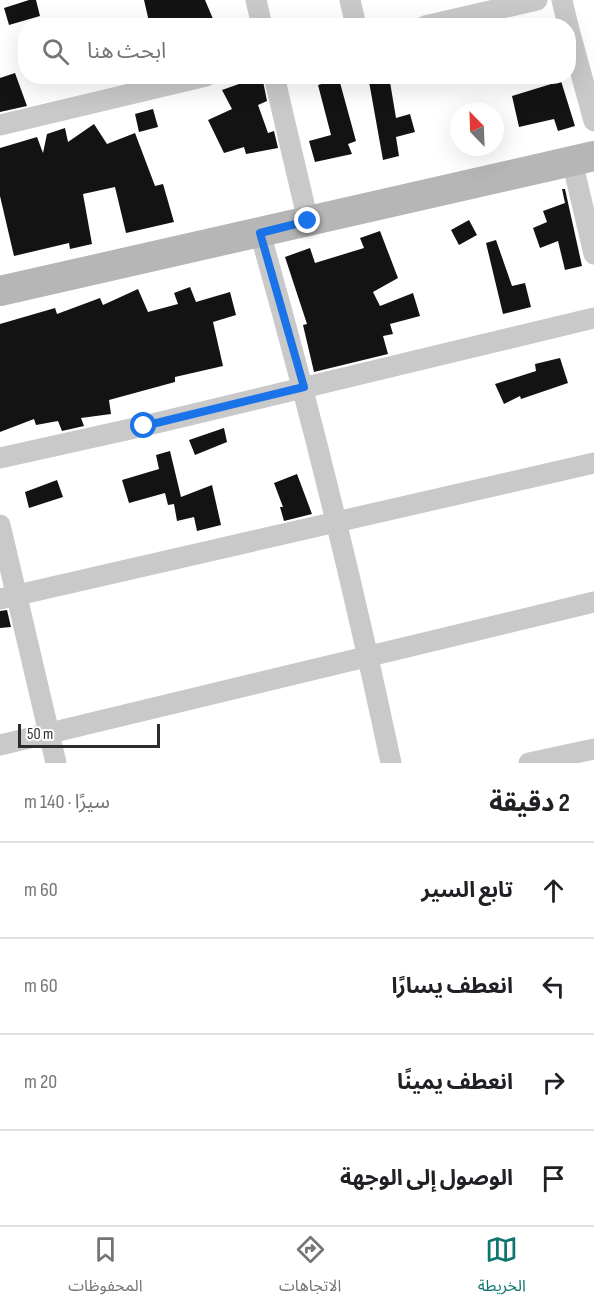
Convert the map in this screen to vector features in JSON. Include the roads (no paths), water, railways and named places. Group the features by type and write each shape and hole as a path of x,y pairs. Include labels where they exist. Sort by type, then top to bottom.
{"street":[{"path":"256,0 260,18"},
{"path":"350,0 354,18"},
{"path":"459,18 537,0"},
{"path":"562,0 566,18"},
{"path":"576,55 594,121"},
{"path":"0,125 172,84"},
{"path":"276,84 308,221"},
{"path":"0,291 583,158 594,254"},
{"path":"260,233 304,387 338,521 391,763"},
{"path":"0,458 594,318"},
{"path":"7,597 594,463"},
{"path":"0,525 7,597 56,763"},
{"path":"0,745 594,602"},
{"path":"529,763 594,749"}]}
